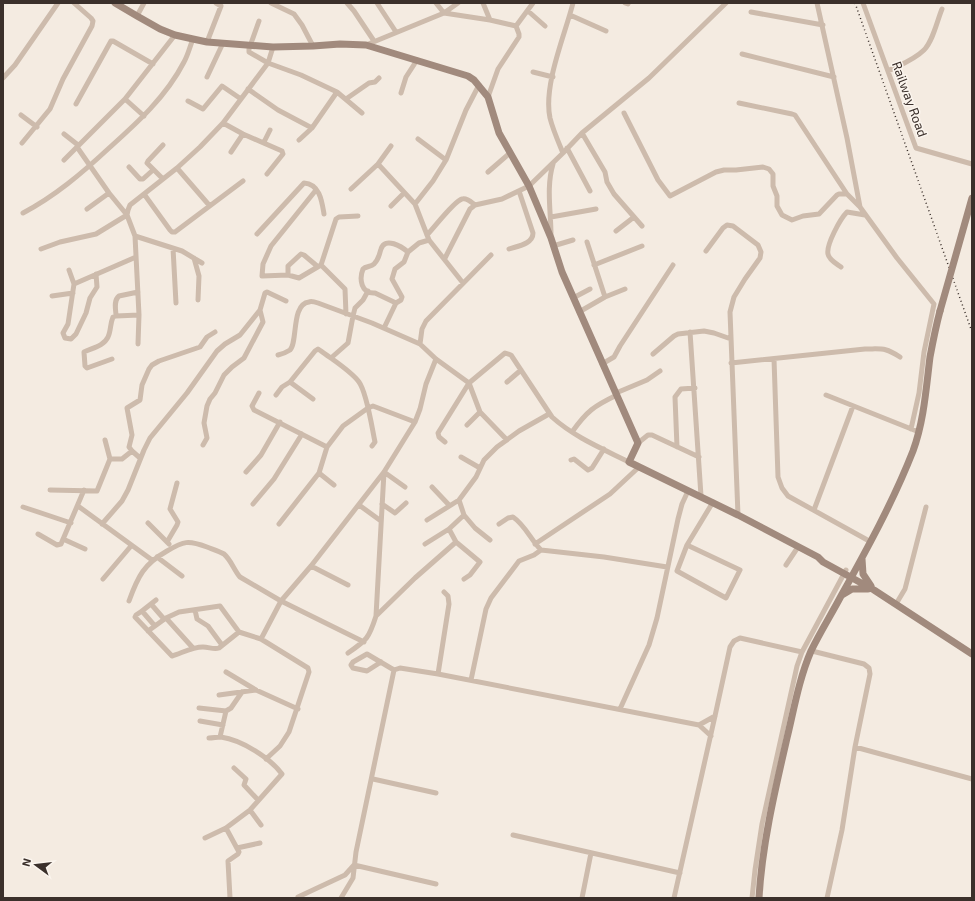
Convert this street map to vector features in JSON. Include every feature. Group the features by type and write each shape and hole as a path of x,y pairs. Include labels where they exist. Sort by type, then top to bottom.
{"main road":[{"path":"116,3 160,29 175,35 192,39 207,42 273,47 340,44 366,45 468,76 479,85 488,97 499,133 529,186 551,238 562,272 573,298 638,443 629,462 701,496 798,547 825,559 972,654"},
{"path":"759,898 768,830 790,710 812,651 842,595 849,574 862,558 900,485 919,432 923,393 940,311 972,197"},
{"path":"862,558 863,574 872,589"},
{"path":"842,595 852,589 872,589"}],"street":[{"path":"3,78 15,65 58,3"},
{"path":"22,143 50,109 63,79 92,26 93,21 91,18 74,3"},
{"path":"137,16 144,3"},
{"path":"207,42 221,6 216,3"},
{"path":"271,3 294,14 302,25 313,46"},
{"path":"347,3 374,41"},
{"path":"377,3 396,32"},
{"path":"436,3 444,13 490,20 516,26"},
{"path":"366,45 444,13 458,3"},
{"path":"483,3 490,20"},
{"path":"516,26 533,3"},
{"path":"574,3 549,96 550,118 556,135 590,192"},
{"path":"444,258 470,210 475,205 502,199 529,186 582,133 649,78 726,3"},
{"path":"817,3 847,138 860,207"},
{"name":"Railway Road","path":"863,3 916,148 972,164"},
{"path":"888,71 914,58 925,49 933,34 942,9"},
{"path":"528,10 545,26"},
{"path":"750,12 823,25"},
{"path":"570,15 606,31"},
{"path":"259,21 249,52 268,63 301,75 337,92 362,113"},
{"path":"488,97 498,69 519,37 516,26"},
{"path":"64,160 125,99 175,35"},
{"path":"23,213 60,191 90,166 144,116 174,79 184,61 192,39"},
{"path":"76,104 111,41 153,64"},
{"path":"207,77 224,43"},
{"path":"127,216 130,205 177,168 223,123 268,63 273,47"},
{"path":"742,54 834,77"},
{"path":"401,93 406,77 417,60"},
{"path":"533,72 553,77"},
{"path":"346,99 369,83 375,82 379,78"},
{"path":"415,204 433,181 446,160 466,110 479,85"},
{"path":"188,101 203,109 222,86 241,99"},
{"path":"248,89 278,110 312,128"},
{"path":"299,140 312,128 337,92"},
{"path":"125,99 144,116"},
{"path":"740,103 795,115 847,194 860,207 934,304 924,352 923,393 911,429"},
{"path":"624,113 658,180 670,196 716,172 758,167 769,169 772,172 773,186 777,196 777,206 782,215 792,220 803,216 819,214 837,195 847,194"},
{"path":"21,115 36,127"},
{"path":"223,123 243,134 264,142 283,152 267,174"},
{"path":"264,142 270,130"},
{"path":"582,133 605,172 607,182 614,194 642,226"},
{"path":"64,134 77,146 109,193 127,216 135,236 139,315 138,344"},
{"path":"231,152 243,134"},
{"path":"418,139 446,160"},
{"path":"163,145 148,161 148,165 163,180"},
{"path":"351,189 378,164 392,146"},
{"path":"488,172 510,153"},
{"path":"551,238 549,186 553,163"},
{"path":"378,164 415,204 428,237 463,283"},
{"path":"129,168 143,179 153,170"},
{"path":"177,168 209,205"},
{"path":"144,194 172,232 175,232 243,181"},
{"path":"258,234 304,183 309,184 321,196 324,214"},
{"path":"316,190 271,246 263,264 261,274 263,277 288,275 299,278 319,266 336,219 339,217 358,216"},
{"path":"509,249 530,241 533,238 533,233 519,191"},
{"path":"87,209 109,193"},
{"path":"391,206 404,193"},
{"path":"384,328 396,303 402,300 402,297 393,282 393,273 395,269 404,262 408,252 428,237 454,205 462,199 467,199 475,205"},
{"path":"551,217 596,208"},
{"path":"841,267 829,258 829,242 847,212 865,215"},
{"path":"41,250 60,242 96,234 127,216"},
{"path":"616,231 634,217"},
{"path":"706,251 723,228 727,225 733,226 758,245 761,252 760,258 734,297 730,312 738,515"},
{"path":"135,236 182,251 202,263"},
{"path":"553,246 574,240"},
{"path":"587,242 605,297"},
{"path":"396,303 375,292 372,293 368,291 363,287 360,281 360,275 363,269 374,264 380,257 382,246 388,243 398,245 408,252"},
{"path":"594,265 642,246"},
{"path":"173,248 176,303"},
{"path":"288,275 288,266 301,254 304,255 345,289 346,314"},
{"path":"420,344 422,329 426,321 491,256"},
{"path":"74,284 136,257"},
{"path":"194,258 199,276 198,300"},
{"path":"602,364 617,354 620,346 674,265"},
{"path":"69,270 74,284 68,324 63,333 65,338 68,339 71,339 76,334 86,313 90,298 97,287 96,274"},
{"path":"573,298 590,289"},
{"path":"579,312 605,297 625,289"},
{"path":"331,358 348,343 352,316 355,308 363,300 368,291"},
{"path":"116,316 116,298 138,292"},
{"path":"102,524 125,496 140,458 150,438 187,393 217,352 225,344 240,335 260,310 265,293 267,292 286,301"},
{"path":"52,296 73,293"},
{"path":"278,356 290,349 293,345 296,319 304,303 318,303 384,328 420,344 436,360 469,383 480,412 507,440"},
{"path":"203,445 207,438 204,422 207,406 224,375 232,366 244,358 263,322 260,310"},
{"path":"112,359 87,368 85,366 83,355 85,351 106,341 113,317 139,315"},
{"path":"653,354 674,336 690,332 704,331 731,339"},
{"path":"140,458 129,447 132,435 127,408 140,400 142,385 149,369 158,361 200,347 207,337 215,332"},
{"path":"690,332 695,388 701,496"},
{"path":"276,395 290,382 318,349 360,383 368,408 375,442 372,446"},
{"path":"731,363 884,349 891,351 900,357"},
{"path":"445,442 439,437 438,433 469,383 505,353 510,355 549,414 560,425 629,462"},
{"path":"774,358 778,477 782,488 788,496 871,542"},
{"path":"262,639 281,601 311,566 384,472 415,422 426,384 436,360"},
{"path":"507,382 521,370"},
{"path":"572,432 595,406 647,380 660,371"},
{"path":"290,382 313,399"},
{"path":"677,446 675,397 681,389 695,388"},
{"path":"259,393 252,406 253,408 327,447"},
{"path":"826,395 919,432"},
{"path":"279,524 319,473 327,447 343,426 368,408 375,406 415,422"},
{"path":"814,510 853,406"},
{"path":"467,425 480,412"},
{"path":"427,520 449,505 460,500 476,477 484,460 497,447 518,431 549,414"},
{"path":"246,472 261,455 280,422"},
{"path":"252,504 274,479 302,434"},
{"path":"638,443 652,435 699,456"},
{"path":"50,490 84,490 95,492 98,490 110,459 104,440"},
{"path":"571,460 574,459 586,469 590,470 604,449"},
{"path":"110,459 122,459 132,451"},
{"path":"461,458 480,468"},
{"path":"535,544 610,494 639,467"},
{"path":"384,472 405,487"},
{"path":"348,653 364,642 371,632 376,616 384,472"},
{"path":"319,473 334,485"},
{"path":"167,542 178,525 178,522 170,509 177,483"},
{"path":"432,487 449,505"},
{"path":"38,534 59,545 71,523 84,490"},
{"path":"620,709 649,645 657,618 678,519 682,504 688,491"},
{"path":"460,500 464,515 475,528 490,540"},
{"path":"687,545 740,570 726,598 677,571 687,545 713,502"},
{"path":"382,504 394,513 406,503"},
{"path":"358,505 381,521"},
{"path":"78,506 152,560"},
{"path":"23,507 71,523"},
{"path":"896,604 905,590 926,507"},
{"path":"425,544 449,529 464,515"},
{"path":"499,524 508,518 513,517 519,521 541,550 604,557 667,567"},
{"path":"148,523 171,548"},
{"path":"449,529 456,542 480,562 470,575 464,578"},
{"path":"63,539 85,549"},
{"path":"129,601 134,587 152,560 178,544 195,542 218,551 227,558 240,577 281,601 364,642"},
{"path":"376,616 415,578 456,542"},
{"path":"103,579 131,546"},
{"path":"786,565 798,547"},
{"path":"471,680 486,609 491,598 520,561 541,550"},
{"path":"157,557 182,576"},
{"path":"311,566 348,585"},
{"path":"752,898 762,824 790,710 795,673 802,652 849,574"},
{"path":"438,674 449,604 448,596 444,592"},
{"path":"156,600 136,615 136,617 172,656 193,648 204,647 216,649 239,632"},
{"path":"151,604 193,648"},
{"path":"148,631 165,618 179,612 220,606 239,632 262,639 309,670 298,709 289,732 280,746 266,759"},
{"path":"195,610 198,619 208,626 222,645"},
{"path":"142,611 154,626"},
{"path":"674,898 730,647 734,641 740,638 802,652"},
{"path":"812,651 864,664 869,668 870,674 855,746 842,830 827,898"},
{"path":"381,662 367,670 353,668 351,665 353,662 367,654 381,662 394,670"},
{"path":"394,670 400,668 438,674 698,725 711,736"},
{"path":"341,898 353,878 354,865 394,670"},
{"path":"226,672 256,690 298,709"},
{"path":"219,695 256,690"},
{"path":"199,708 226,711 231,708 242,692"},
{"path":"220,737 226,711"},
{"path":"698,725 715,716"},
{"path":"200,722 223,725"},
{"path":"205,838 226,828 250,810 282,774 266,759 239,742 220,737 209,738"},
{"path":"855,746 972,779"},
{"path":"234,768 246,779 244,785 258,800"},
{"path":"372,779 436,793"},
{"path":"250,810 261,825"},
{"path":"226,828 239,853 228,861 230,898"},
{"path":"513,835 680,873"},
{"path":"237,848 260,843"},
{"path":"582,898 591,852"},
{"path":"354,865 436,884"},
{"path":"298,897 345,875 354,865"}],"railway":[{"path":"855,3 972,332"}]}
